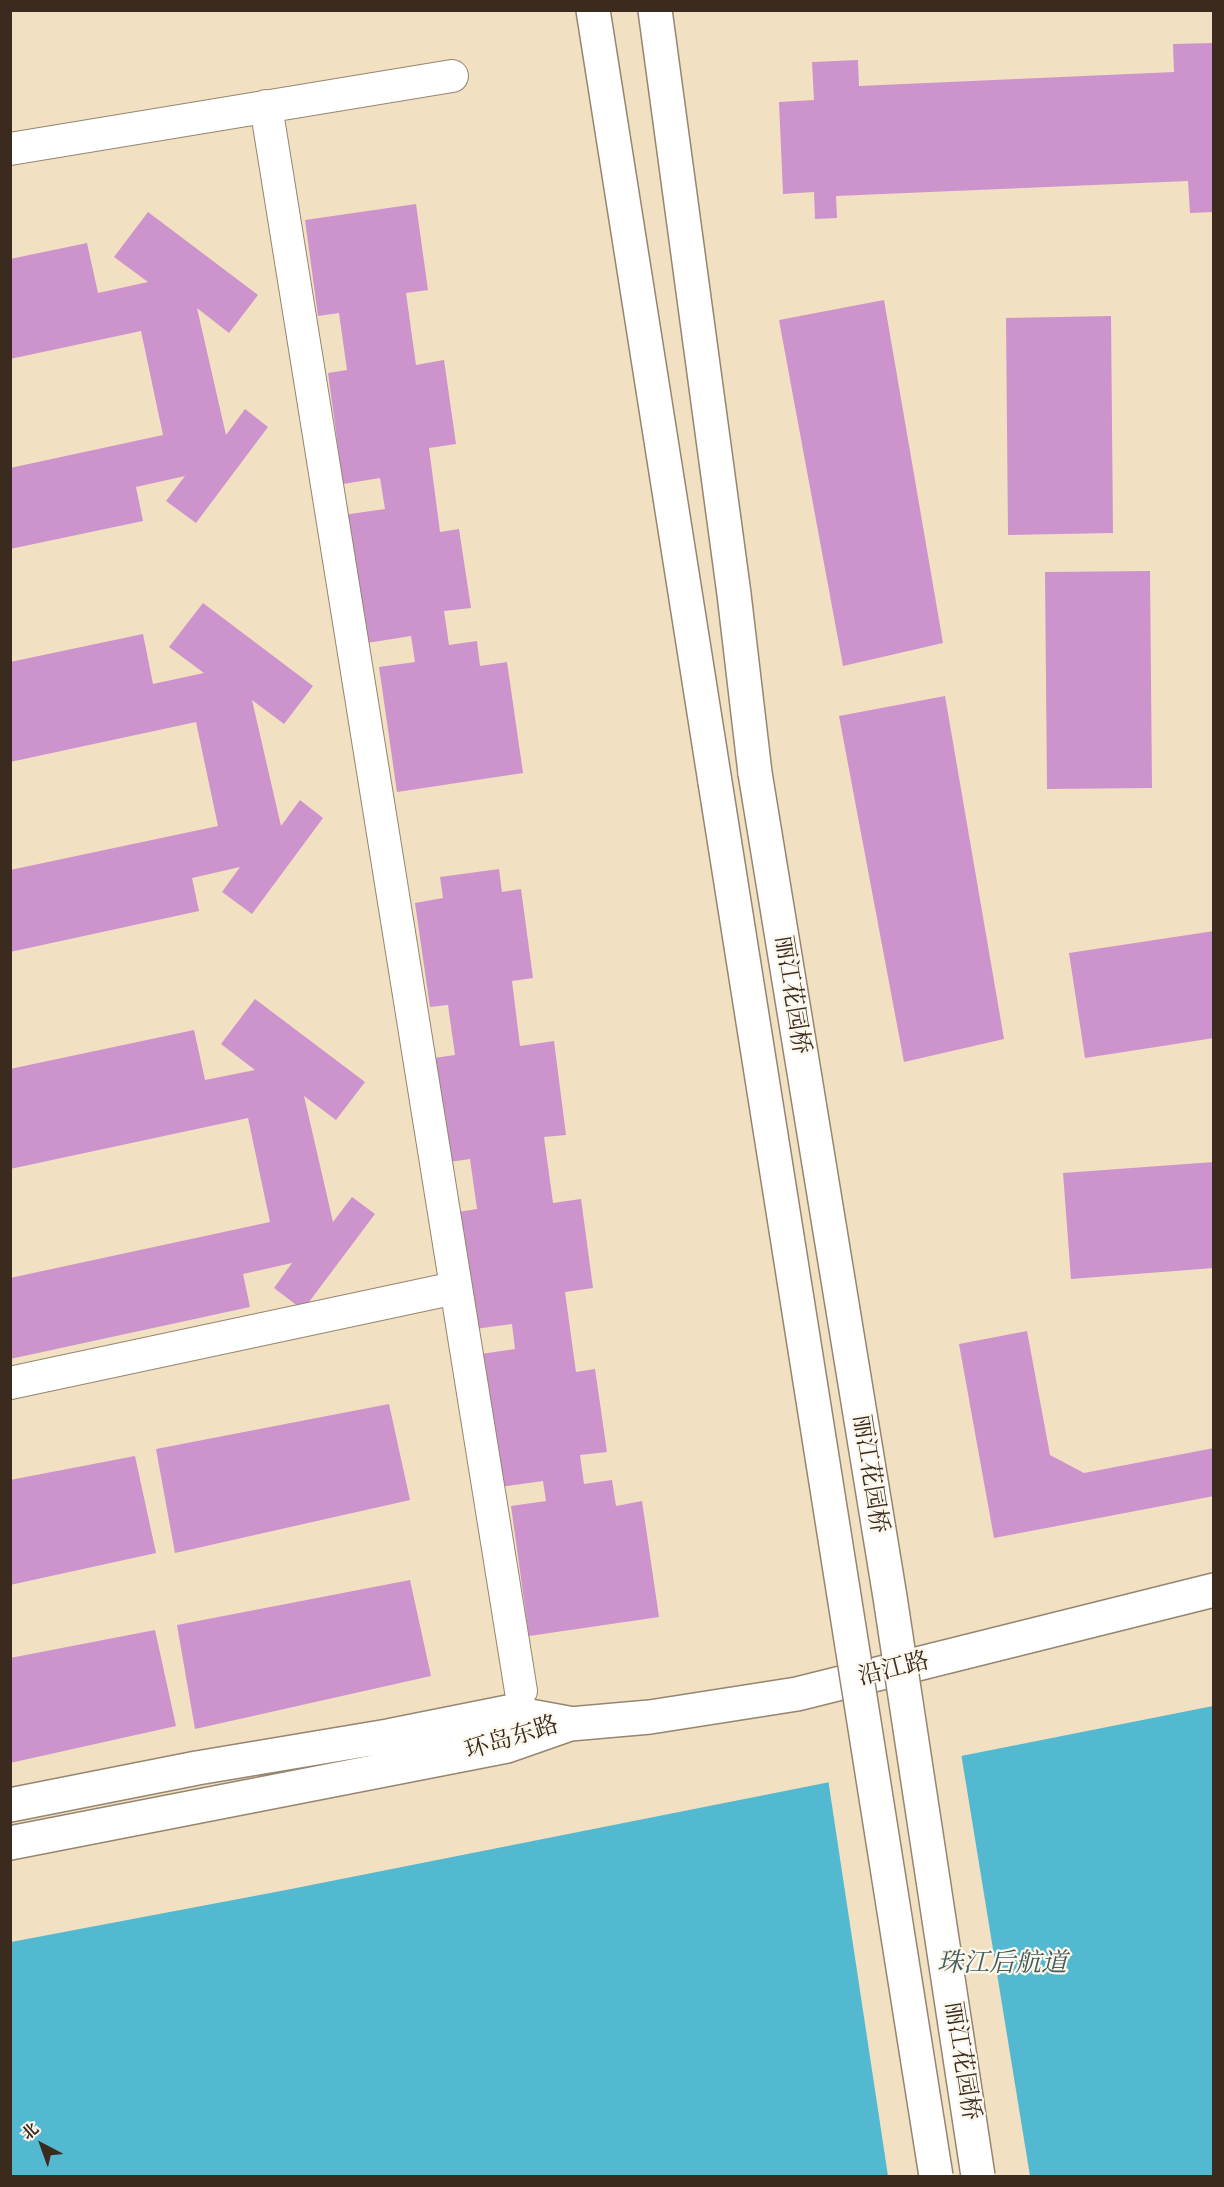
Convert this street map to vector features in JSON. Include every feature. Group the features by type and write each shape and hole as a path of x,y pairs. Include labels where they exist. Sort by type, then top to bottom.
{"street":[{"name":"丽江花园桥","path":"593,10 936,2176"},
{"name":"丽江花园桥","path":"655,10 732,582 755,773 888,1585 978,2176"},
{"path":"10,149 452,76"},
{"path":"266,106 521,1691"},
{"path":"10,1383 455,1288"},
{"name":"沿江路","path":"570,1724 650,1717 797,1694 1214,1590"},
{"name":"环岛东路","path":"10,1805 196,1768 388,1736 508,1712 570,1724"},
{"name":"环岛东路","path":"10,1843 507,1746 570,1724"}],"water":[{"name":"珠江后航道","path":"1213,1706 1213,2176 11,2176 11,1942 286,1890"}],"pier":[{"path":"961,1753 1030,2176 888,2176 828,1779"}],"building":[{"path":"1214,43 1214,212 1190,213 1188,181 836,196 837,218 815,219 814,192 783,194 779,102 814,100 812,62 858,60 859,86 1174,72 1173,44"},
{"path":"416,204 428,290 406,293 416,365 444,360 456,444 429,448 440,532 459,529 471,608 444,611 449,645 477,641 480,666 507,662 523,773 397,792 379,667 415,662 411,636 361,644 343,515 385,509 380,478 343,484 328,373 347,370 339,313 318,316 305,220"},
{"path":"148,212 258,295 229,333 197,308 226,435 245,409 268,427 196,523 166,501 185,476 136,487 143,521 10,549 10,468 163,435 141,331 10,359 10,259 87,243 98,293 148,282 114,257"},
{"path":"884,300 943,643 843,666 779,320"},
{"path":"1111,316 1113,533 1008,535 1006,318"},
{"path":"1150,571 1152,788 1047,789 1045,572"},
{"path":"203,603 313,686 284,724 252,700 281,826 300,800 323,818 252,914 222,892 240,867 192,878 199,911 10,952 10,870 218,826 196,722 10,762 10,662 143,634 153,684 204,673 169,647"},
{"path":"945,696 1004,1039 904,1062 839,716"},
{"path":"499,869 502,892 521,889 533,978 512,981 520,1046 554,1041 566,1135 544,1137 553,1203 581,1199 593,1288 565,1292 576,1372 595,1369 607,1452 580,1455 584,1484 612,1480 616,1506 642,1501 659,1617 529,1636 511,1506 546,1501 543,1481 493,1488 474,1355 515,1349 512,1324 475,1329 458,1212 477,1209 470,1159 449,1162 434,1058 455,1055 448,1005 430,1007 415,903 443,898 440,877"},
{"path":"1214,931 1214,1038 1085,1058 1069,953"},
{"path":"255,999 365,1082 336,1120 304,1096 333,1222 352,1197 375,1214 303,1310 274,1288 292,1263 243,1274 250,1307 10,1359 10,1278 270,1222 248,1118 10,1169 10,1069 194,1030 205,1080 255,1070 221,1044"},
{"path":"1214,1162 1214,1268 1071,1279 1063,1173"},
{"path":"1027,1331 1050,1455 1084,1473 1214,1448 1214,1496 994,1538 959,1344"},
{"path":"389,1404 410,1500 175,1553 156,1449"},
{"path":"135,1456 156,1553 10,1585 10,1480"},
{"path":"410,1580 431,1676 195,1729 177,1625"},
{"path":"155,1630 176,1726 10,1763 10,1658"}]}
